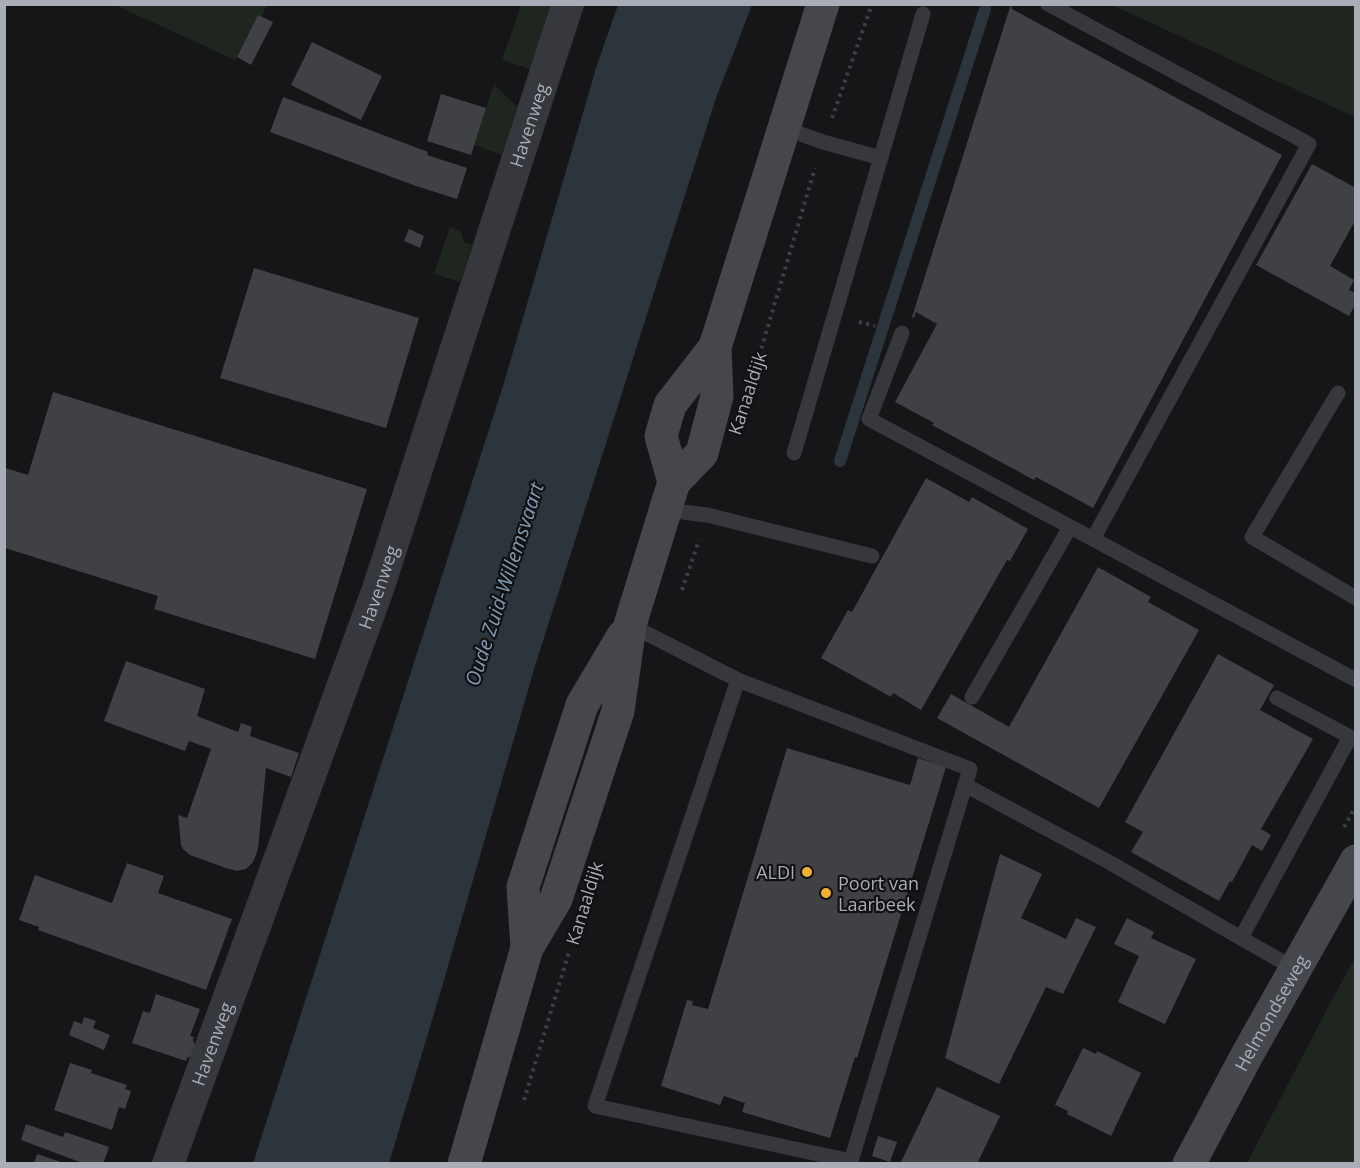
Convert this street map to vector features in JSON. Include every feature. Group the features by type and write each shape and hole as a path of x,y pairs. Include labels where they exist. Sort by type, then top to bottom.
{"main road":[{"name":"Kanaaldijk","path":"464,1164 527,948 556,899 618,711 630,625 670,496 702,453 717,396 715,347 823,4"},
{"name":"Kanaaldijk","path":"670,496 662,436 670,405 715,347"},
{"name":"Helmondseweg","path":"1188,1164 1356,861"}],"street":[{"name":"Havenweg","path":"168,1164 378,589 568,4"}],"lane":[{"path":"1048,4 1308,144 1093,539"},
{"path":"794,453 923,14"},
{"path":"784,128 823,142 881,158"},
{"path":"902,333 869,419 1356,680"},
{"path":"1338,393 1252,537 1356,598"},
{"path":"670,496 707,515 872,556"},
{"path":"972,697 1070,527"},
{"path":"630,625 738,680 970,769 851,1161 595,1106 738,680"},
{"path":"1241,938 1353,738 1277,698"},
{"path":"965,785 1107,861 1295,969"}],"path":[{"name":"Kanaaldijk","path":"752,379 823,142 872,4"},
{"path":"835,315 902,333"},
{"path":"665,642 707,515"},
{"name":"Kanaaldijk","path":"522,1106 571,948"}],"shaded area":[{"path":"115,5 267,5 261,17 258,16 235,60"},
{"path":"521,5 552,5 530,69 502,60"},
{"path":"1111,5 1355,5 1355,117 1123,10"},
{"path":"494,84 517,107 502,155 474,145"},
{"path":"450,227 461,232 464,242 472,245 460,282 434,274"},
{"path":"1355,958 1355,1163 1247,1163 1328,1007"}],"water":[{"name":"Oude Zuid-Willemsvaart","path":"618,5 752,5 716,98 535,666 389,1163 253,1163 503,386 597,65"}],"building":[{"path":"1011,4 1012,9 1282,155 1093,508 1036,477 1034,480 932,425 934,423 895,402 937,324 916,312 914,318 912,317"},
{"path":"258,15 273,22 251,65 237,57"},
{"path":"312,42 382,76 361,120 291,85"},
{"path":"441,94 486,108 471,155 427,141"},
{"path":"283,97 428,152 427,155 467,168 457,199 270,132"},
{"path":"1312,164 1356,188 1356,219 1330,266 1354,280 1349,290 1356,293 1356,303 1349,316 1256,265"},
{"path":"409,229 424,236 420,248 404,241"},
{"path":"254,268 419,318 386,428 220,378"},
{"path":"53,392 367,489 315,659 154,609 158,596 5,548 5,468 28,475"},
{"path":"926,478 969,502 972,497 1028,529 1010,561 1007,560 921,710 893,693 891,697 821,658 848,610 852,612"},
{"path":"1098,567 1151,597 1148,602 1199,630 1099,808 937,718 951,694 1009,727"},
{"path":"1218,654 1274,685 1260,710 1313,739 1261,829 1271,835 1262,851 1252,845 1219,901 1131,852 1143,832 1125,822"},
{"path":"126,661 205,689 197,716 238,732 241,723 252,727 250,736 299,753 291,777 266,768 258,849 253,862 246,869 237,871 190,855 181,845 178,815 187,818 211,749 189,741 185,751 104,721"},
{"name":"Poort van Laarbeek","path":"787,748 910,785 918,758 946,767 857,1058 855,1057 830,1138 742,1112 745,1103 724,1096 720,1105 661,1086 687,1000 693,1001 692,1005 708,1009"},
{"path":"1000,854 1042,874 1021,918 1066,939 1076,918 1096,927 1063,994 1046,987 999,1084 945,1058"},
{"path":"127,863 164,876 158,893 232,919 206,990 38,930 39,927 19,920 35,875 112,903"},
{"path":"1127,918 1154,932 1151,938 1196,959 1165,1024 1118,1002 1139,956 1114,944"},
{"path":"156,994 200,1009 190,1036 194,1037 196,1047 193,1055 186,1061 132,1043 143,1011 150,1013"},
{"path":"84,1017 96,1021 93,1028 110,1035 104,1050 69,1035 74,1021 82,1024"},
{"path":"1083,1048 1096,1054 1097,1051 1141,1073 1111,1136 1067,1114 1068,1111 1055,1105"},
{"path":"70,1063 127,1085 125,1089 131,1091 125,1109 119,1107 112,1130 54,1110"},
{"path":"937,1087 1000,1116 977,1164 900,1164"},
{"path":"26,1124 63,1137 65,1132 109,1147 103,1164 85,1164 21,1140"},
{"path":"878,1136 897,1142 890,1162 872,1156"},
{"path":"37,1154 64,1163 64,1164 34,1164"}],"waterway":[{"path":"840,461 985,9"}],"place":[{"name":"ALDI","path":"807,872"},
{"name":"Poort van Laarbeek","path":"826,893"}]}
